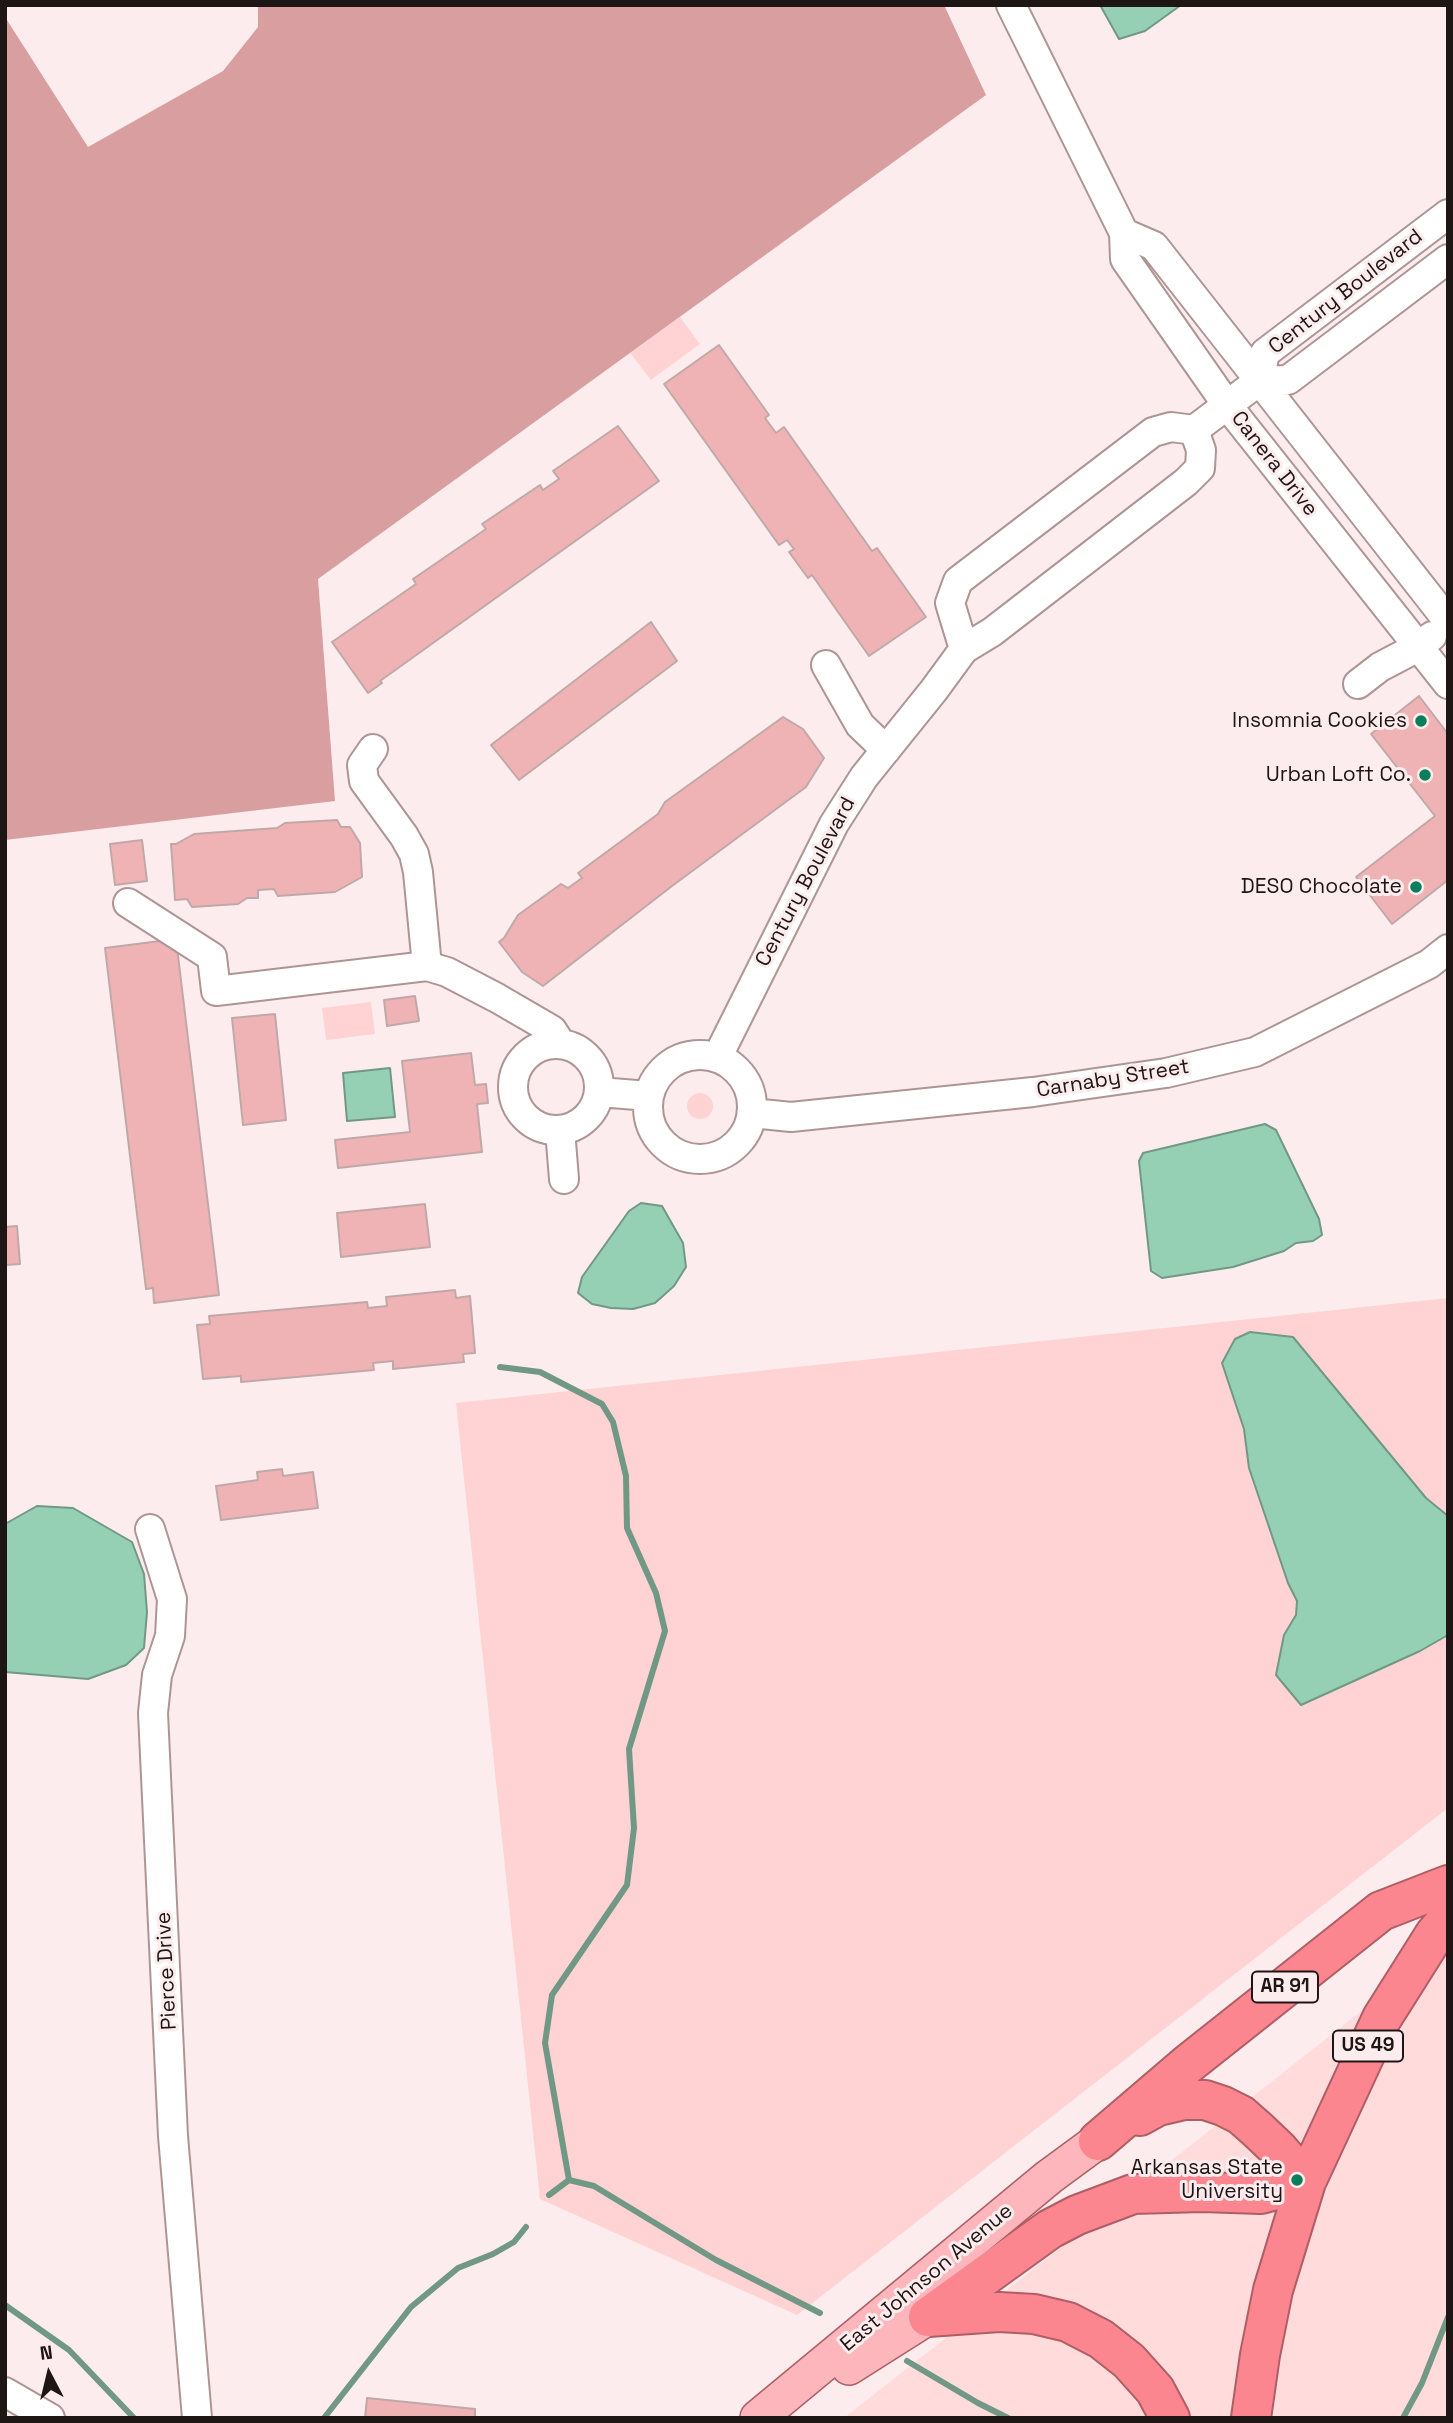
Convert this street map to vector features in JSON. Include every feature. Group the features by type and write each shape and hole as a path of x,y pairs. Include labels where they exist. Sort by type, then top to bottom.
{"highway":[{"name":"AR 91","path":"1098,2141 1188,2064 1381,1911 1448,1885"},
{"name":"US 49","path":"1252,2415 1273,2290 1306,2182 1382,2018 1435,1934 1448,1919"},
{"path":"928,2316 1050,2229 1077,2215 1133,2194 1261,2194 1306,2182 1279,2150 1241,2115 1205,2100 1184,2100 1158,2106 1098,2141"},
{"path":"928,2316 999,2312 1034,2314 1068,2322 1101,2339 1129,2361 1155,2390 1170,2418"}],"main road":[{"name":"East Johnson Avenue","path":"758,2418 1049,2177 1098,2141"},
{"name":"East Johnson Avenue","path":"770,2418 928,2316"}],"street":[{"name":"Canera Drive","path":"1011,5 1124,233 1125,260 1227,405 1448,684"},
{"name":"Century Boulevard","path":"1259,381 1265,353 1448,214"},
{"name":"Canera Drive","path":"1124,233 1154,246 1448,623"},
{"name":"Century Boulevard","path":"717,1058 834,824 864,777 964,649 992,632 1186,482 1200,468 1201,450 1194,430 1259,381 1289,380 1448,259"},
{"path":"964,649 950,603 958,581 1153,432 1171,427 1194,430"},
{"path":"1358,684 1380,667 1418,647 1448,623"},
{"path":"826,665 860,725 886,750"},
{"path":"373,749 362,765 364,781 414,854 427,966"},
{"path":"128,903 212,957 216,991 427,966 447,972 552,1030 561,1044"},
{"name":"Carnaby Street","path":"751,1113 791,1117 1019,1093 1166,1073 1255,1052 1429,964 1448,949"},
{"path":"521,1012 525,1056"},
{"path":"561,1044 574,1047 594,1066 599,1078 599,1092 595,1106 586,1118 574,1126 546,1130 523,1117 512,1093 512,1079 517,1066 536,1048 561,1044"},
{"path":"700,1055 717,1058 732,1066 744,1080 751,1096 747,1129 737,1143 724,1153 708,1159 691,1159 675,1153 661,1143 650,1121 649,1096 655,1080 667,1067 700,1055"},
{"path":"599,1092 649,1096"},
{"path":"560,1130 564,1179"},
{"name":"Pierce Drive","path":"150,1529 172,1599 170,1636 157,1675 153,1713 173,2136 197,2418"},
{"path":"5,2392 50,2418"}],"shaded area":[{"path":"258,5 944,5 986,95 318,579 335,801 5,840 5,17 88,147 223,71 258,27"},
{"path":"1100,5 1181,5 1145,31 1119,39"},
{"path":"680,317 700,344 651,380 630,353"},
{"path":"371,1002 375,1034 326,1040 322,1008"},
{"path":"390,1068 395,1117 347,1121 343,1073"},
{"path":"700,1093 709,1097 713,1106 709,1115 700,1119 691,1115 687,1106 691,1097"},
{"path":"1265,1124 1276,1130 1319,1219 1322,1235 1313,1241 1296,1243 1284,1251 1233,1267 1162,1278 1151,1271 1139,1161 1143,1153"},
{"path":"641,1203 662,1206 683,1243 686,1267 674,1286 655,1303 633,1309 592,1304 578,1293 582,1277 629,1211"},
{"path":"1448,1298 1448,1808 797,2315 540,2199 456,1403"},
{"path":"1250,1332 1293,1337 1426,1498 1448,1516 1448,1635 1420,1651 1301,1705 1276,1675 1284,1635 1296,1615 1297,1601 1288,1583 1249,1468 1244,1429 1222,1363 1235,1339"},
{"path":"37,1506 73,1508 132,1542 144,1574 147,1612 144,1648 126,1665 88,1679 5,1672 5,1524"},
{"name":"Arkansas State University","path":"1448,1943 1448,2418 844,2418"}],"building":[{"path":"719,345 769,415 765,418 776,433 784,427 872,551 877,548 926,617 869,656 812,575 808,578 789,552 794,549 787,540 779,545 664,384"},
{"path":"618,426 659,481 380,681 382,683 368,693 332,642 416,584 413,579 486,529 482,524 540,485 543,490 559,479 553,471"},
{"path":"651,622 677,661 519,780 491,745"},
{"name":"Urban Loft Co.","path":"1419,696 1448,734 1448,880 1392,924 1356,877 1435,816 1371,734"},
{"path":"783,717 803,729 824,758 806,787 543,986 522,972 499,942 518,915 561,884 568,888 582,878 578,873 658,814 665,802"},
{"path":"337,820 341,827 350,827 360,843 362,877 335,892 278,896 274,889 258,890 258,898 247,898 238,904 192,907 187,899 175,900 171,844 194,834 277,828 285,823"},
{"path":"142,840 147,881 115,885 110,844"},
{"path":"176,939 219,1295 154,1303 153,1288 146,1289 105,948"},
{"path":"415,996 419,1021 387,1026 384,1000"},
{"path":"275,1014 286,1120 243,1125 232,1018"},
{"path":"471,1053 475,1085 486,1084 488,1103 477,1104 482,1152 338,1168 335,1140 410,1132 402,1061"},
{"path":"425,1204 430,1247 341,1257 337,1213"},
{"path":"17,1226 20,1264 5,1265 5,1227"},
{"path":"455,1290 456,1298 470,1296 475,1353 463,1354 464,1362 393,1369 393,1361 373,1363 374,1370 241,1382 241,1376 203,1379 197,1325 210,1324 209,1316 367,1302 368,1308 387,1306 386,1297"},
{"path":"282,1469 283,1476 313,1472 318,1508 221,1520 216,1486 258,1480 257,1472"},
{"path":"367,2398 475,2409 475,2418 365,2418"}],"waterway":[{"path":"500,1367 540,1372 602,1404 613,1422 626,1476 627,1528 656,1593 665,1631 629,1749 634,1828 627,1885 552,1995 545,2043 569,2180 594,2186 716,2260 820,2313"},
{"path":"549,2195 569,2180"},
{"path":"324,2418 411,2307 458,2268 514,2242 526,2227"},
{"path":"5,2305 69,2350 134,2418"},
{"path":"1403,2418 1422,2383 1448,2317"},
{"path":"907,2361 1008,2418"}],"place":[{"name":"Insomnia Cookies","path":"1421,721"},
{"name":"Urban Loft Co.","path":"1425,775"},
{"name":"DESO Chocolate","path":"1416,887"},
{"name":"Arkansas State University","path":"1297,2180"}]}
